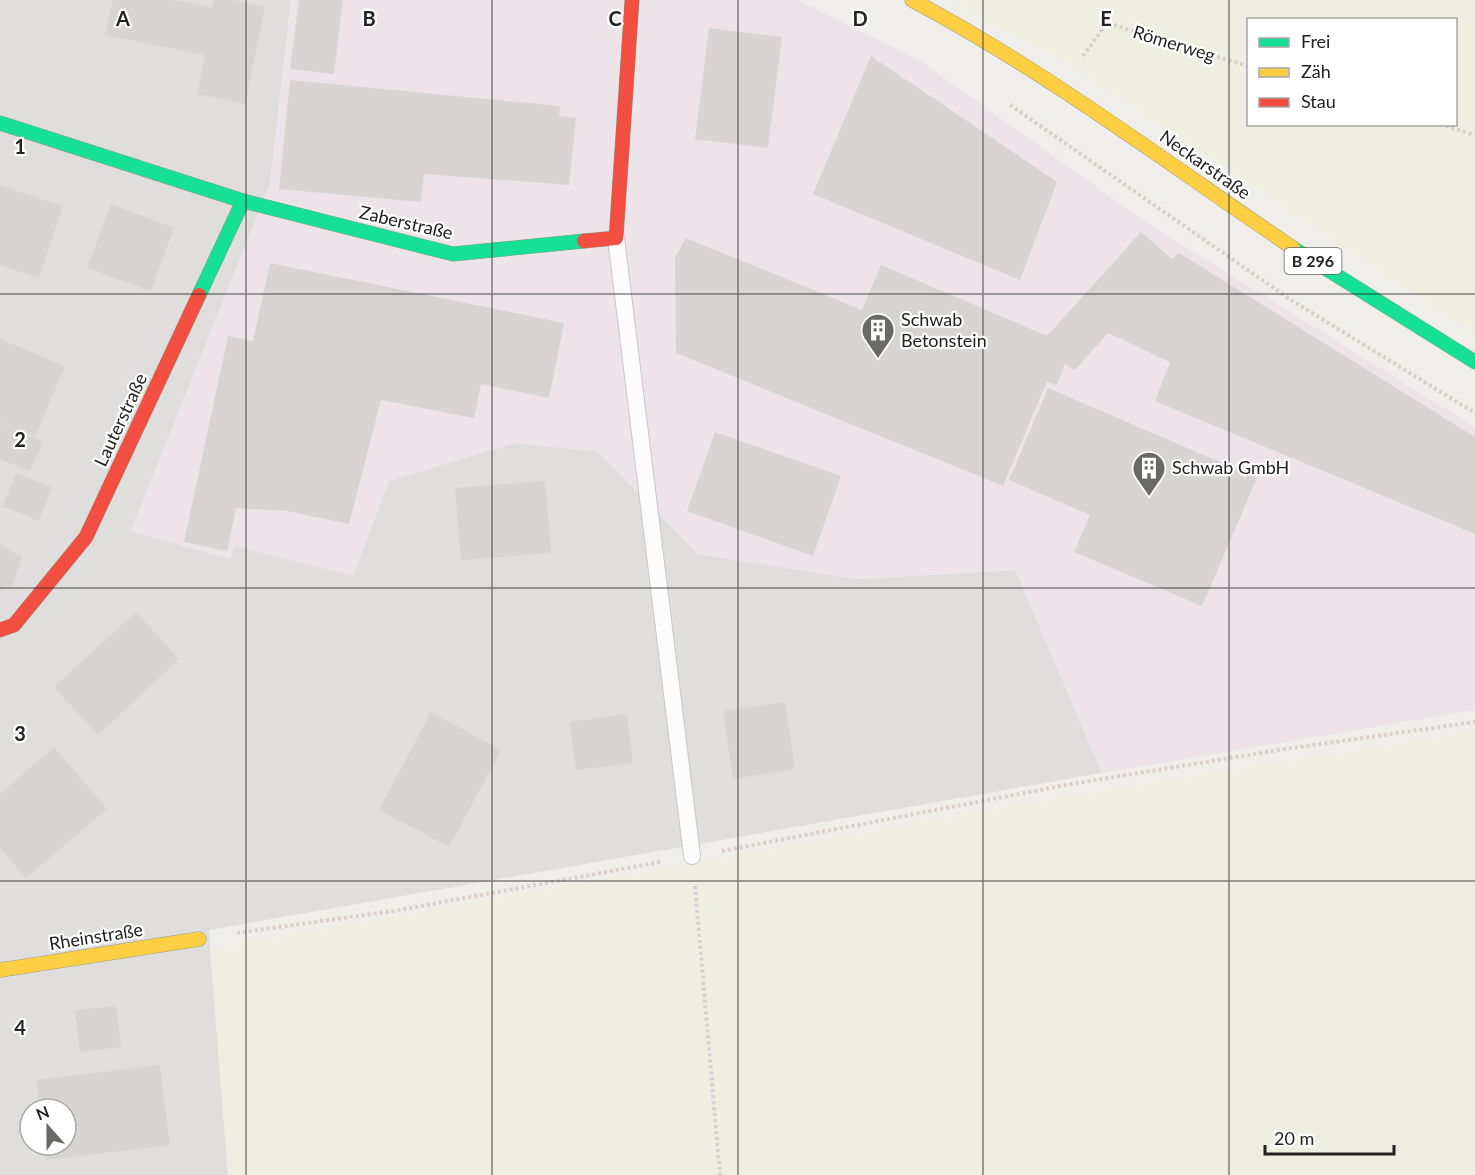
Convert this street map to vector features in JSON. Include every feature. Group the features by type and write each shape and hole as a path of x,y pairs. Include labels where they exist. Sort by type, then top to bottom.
{"street":[{"path":"616,238 632,0"},
{"name":"Neckarstraße","path":"912,0 963,26 1059,87 1321,266 1475,362"},
{"name":"Zaberstraße","path":"0,123 243,201 453,254 616,238"},
{"name":"Lauterstraße","path":"0,630 14,625 86,537 243,201"},
{"name":"Rheinstraße","path":"0,970 199,939"}],"lane":[{"path":"616,238 692,856"}],"path":[{"name":"Römerweg","path":"1059,87 1107,23 1247,66"},
{"path":"1446,126 1475,135"},
{"path":"199,939 394,911 1071,784 1285,749 1475,722"},
{"path":"692,856 720,1175"}],"shaded area":[{"path":"0,0 291,0 270,184 131,531 230,559 234,546 353,575 389,481 514,443 597,451 698,554 857,579 1016,570 1102,773 209,930 228,1175 0,1175"},
{"path":"291,0 797,0 919,60 1147,223 1475,427 1475,710 1102,773 1015,570 857,579 698,554 597,451 514,443 389,481 353,576 234,546 230,559 131,531 270,184"}],"green space":[{"path":"951,0 1475,0 1475,333 1059,58"},
{"path":"1475,731 1475,1175 228,1175 210,949 1058,798"}],"building":[{"path":"113,0 173,0 212,8 214,0 233,0 265,7 245,104 197,94 205,55 105,35"},
{"path":"299,0 343,0 334,74 290,69"},
{"path":"709,28 782,37 768,148 695,139"},
{"path":"871,56 1057,182 1020,280 813,194"},
{"path":"290,80 560,106 559,116 576,118 569,185 424,174 421,202 279,189"},
{"path":"0,185 63,206 39,278 0,265"},
{"path":"111,204 174,228 151,291 87,268"},
{"path":"1141,232 1172,259 1179,253 1475,437 1475,534 1155,401 1170,362 1108,333 1075,370 1065,364 1057,385 1047,382 1003,486 676,353 675,258 686,238 862,310 881,265 1047,336"},
{"path":"270,263 564,323 549,398 481,384 474,418 381,400 349,524 287,511 236,508 227,551 184,542 228,336 253,341"},
{"path":"0,339 65,366 35,437 0,422"},
{"name":"Schwab GmbH","path":"1048,388 1257,478 1202,606 1074,552 1090,515 1009,480"},
{"path":"0,423 43,442 30,471 0,459"},
{"path":"715,432 841,476 813,556 687,511"},
{"path":"16,473 52,487 39,521 3,506"},
{"path":"545,481 551,553 461,560 455,488"},
{"path":"0,544 22,557 13,584 0,590"},
{"path":"136,612 179,659 98,735 54,687"},
{"path":"785,702 795,769 733,779 723,711"},
{"path":"431,712 501,750 449,847 379,810"},
{"path":"627,714 633,763 576,770 570,722"},
{"path":"54,747 107,809 26,878 0,848 0,794"},
{"path":"116,1006 121,1047 80,1052 75,1010"},
{"path":"160,1065 170,1145 78,1156 78,1097 38,1097 36,1080"},
{"path":"46,1157 71,1157 46,1160"}],"traffic: fast":[{"path":"0,123 243,201 453,254 584,241"},
{"path":"199,295 243,201"},
{"path":"1293,248 1475,362"}],"traffic: slow":[{"path":"912,0 1058,87 1293,248"},
{"path":"0,970 199,939"}],"traffic: jam":[{"path":"584,241 616,238 632,0"},
{"path":"0,630 14,625 86,537 199,295"}],"place":[{"name":"Schwab Betonstein","path":"878,359"},
{"name":"Schwab GmbH","path":"1149,497"}]}
